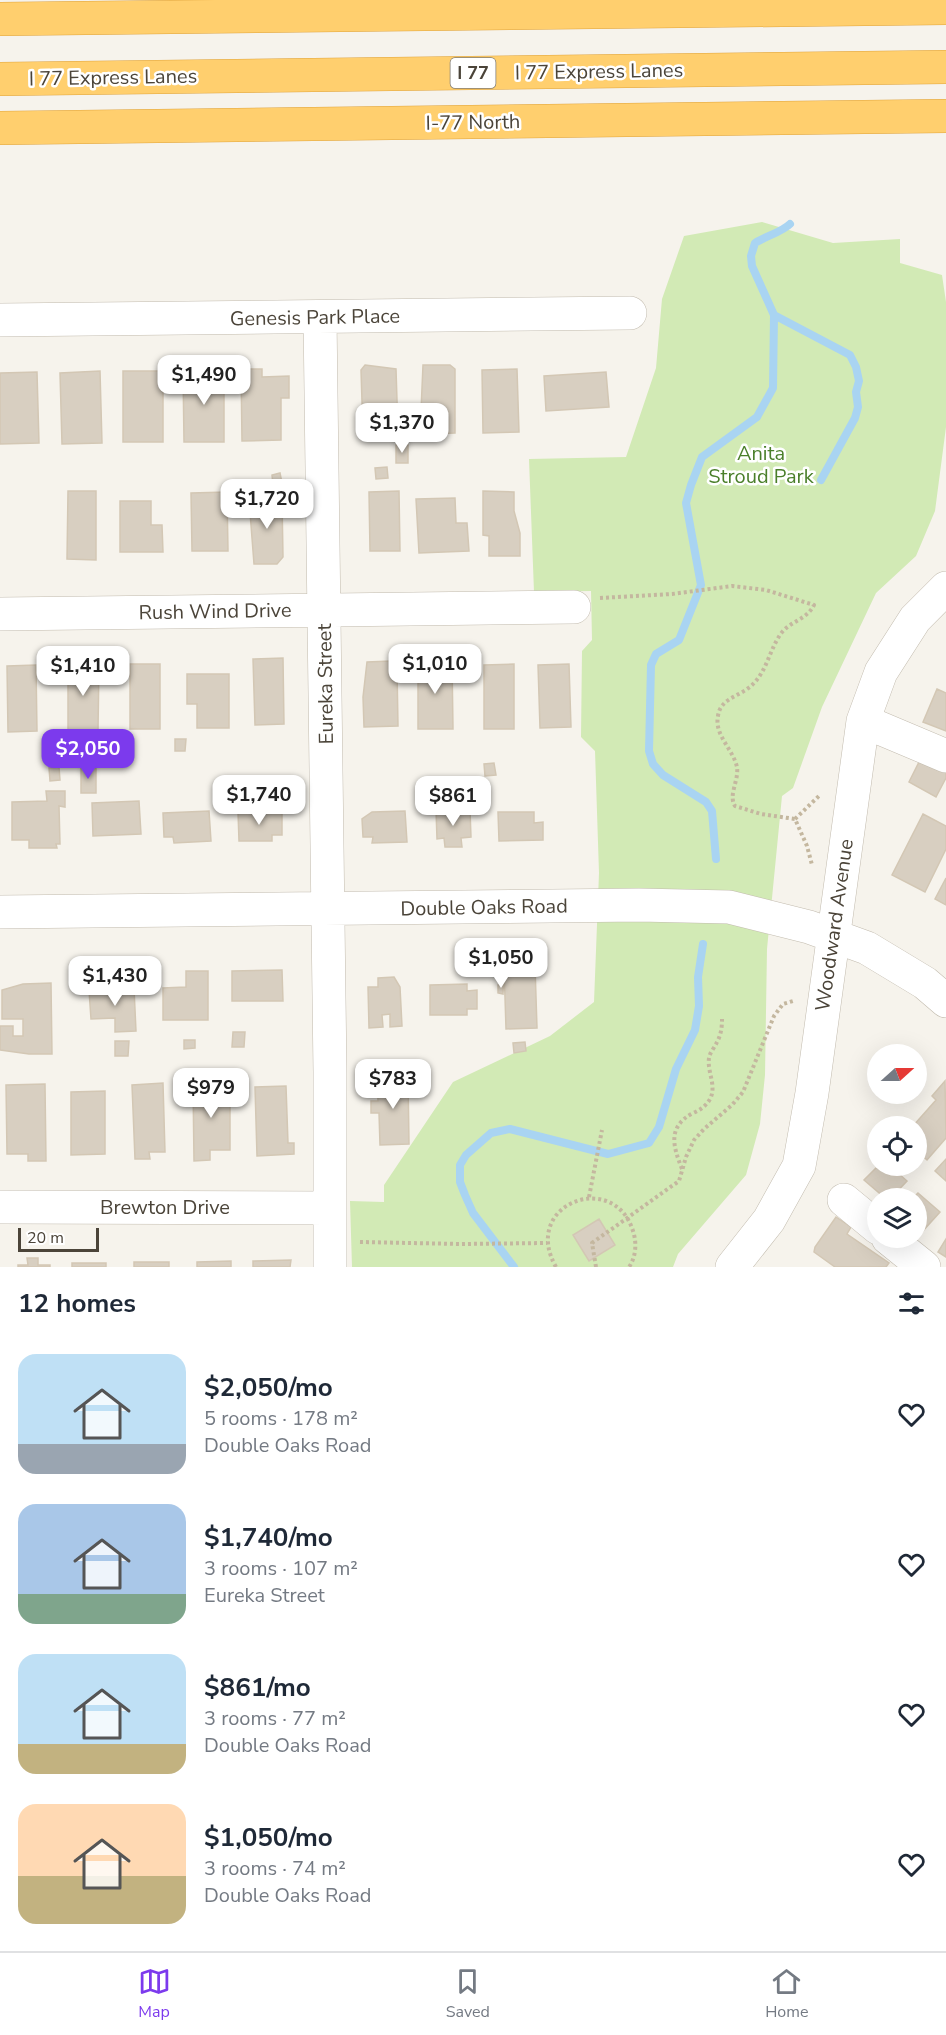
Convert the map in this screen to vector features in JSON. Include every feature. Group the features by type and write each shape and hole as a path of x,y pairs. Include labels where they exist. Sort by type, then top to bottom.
{"highway":[{"path":"0,19 946,8"},
{"name":"I 77 Express Lanes","path":"0,79 946,67"},
{"name":"I-77 North","path":"0,128 946,116"}],"street":[{"name":"Genesis Park Place","path":"0,320 630,313"},
{"name":"Eureka Street","path":"320,317 330,1254"},
{"name":"Woodward Avenue","path":"732,1267 770,1220 799,1166 812,1094 862,721 881,672 915,619 946,588"},
{"name":"Rush Wind Drive","path":"0,614 574,607"},
{"path":"862,721 946,756"},
{"name":"Double Oaks Road","path":"0,912 639,905 729,907 832,935 867,948 925,982 946,1001"},
{"path":"844,1200 867,1219"},
{"name":"Brewton Drive","path":"0,1206 330,1208"},
{"path":"900,1248 924,1267"}],"path":[{"path":"574,607 591,598 672,594 732,586 766,590 814,605 811,612 790,624 781,633 758,679 722,705 718,715 718,727 730,748 736,765 738,777 732,796 735,806 795,819"},
{"path":"795,819 820,795"},
{"path":"795,819 807,846 812,865"},
{"path":"596,1267 592,1243 679,1181 694,1140 743,1092 774,1017 783,1004 793,1001"},
{"path":"682,1170 676,1153 674,1138 676,1127 683,1118 709,1102 713,1092 709,1060 718,1040 722,1019"},
{"path":"589,1197 602,1130"},
{"path":"556,1267 550,1257 547,1243 548,1231 555,1215 570,1204 589,1197 618,1207 628,1218 635,1235 635,1251 629,1267"},
{"path":"330,1254 461,1244 547,1243"}],"green space":[{"name":"Anita Stroud Park","path":"762,222 833,243 900,239 900,263 942,275 946,302 946,427 935,511 916,556 876,593 822,707 793,788 782,796 767,949 765,1075 760,1124 746,1175 678,1254 673,1267 352,1267 350,1201 384,1202 384,1185 453,1082 550,1036 594,1002 599,873 595,751 581,737 582,651 592,640 591,591 534,592 529,459 626,457 656,368 662,299 684,236"}],"building":[{"path":"365,365 396,369 398,432 363,433 361,370"},
{"path":"423,365 450,365 455,369 455,433 420,434"},
{"path":"241,369 262,369 262,377 289,376 289,398 281,398 281,440 242,441"},
{"path":"517,369 519,432 483,433 482,370"},
{"path":"183,370 224,370 224,442 184,442"},
{"path":"100,371 102,443 62,444 60,373"},
{"path":"123,371 163,371 163,442 123,442"},
{"path":"37,372 39,443 0,444 0,373"},
{"path":"606,372 609,407 546,411 544,376"},
{"path":"396,445 408,445 408,463 396,463"},
{"path":"387,467 388,478 376,479 375,468"},
{"path":"280,473 282,483 273,485 272,475"},
{"path":"68,491 96,491 96,560 67,559"},
{"path":"399,491 400,551 370,551 369,492"},
{"path":"483,491 514,492 514,511 520,533 520,556 489,556 489,536 483,535"},
{"path":"227,492 228,551 192,551 191,493"},
{"path":"455,498 456,523 467,523 469,551 419,553 416,499"},
{"path":"249,499 282,499 283,557 277,564 254,564"},
{"path":"120,501 151,501 151,525 162,525 163,552 120,552"},
{"path":"283,658 284,724 255,725 253,659"},
{"path":"418,660 452,660 453,729 418,729"},
{"path":"391,661 397,669 398,726 364,727 363,697 367,662"},
{"path":"68,664 99,664 98,731 68,731"},
{"path":"130,664 160,664 160,729 130,729"},
{"path":"514,664 514,729 484,729 484,665"},
{"path":"569,664 571,727 540,728 538,665"},
{"path":"36,665 37,731 8,732 7,666"},
{"path":"187,674 229,674 229,728 197,728 197,704 187,704"},
{"path":"937,689 946,693 946,731 923,722"},
{"path":"175,739 186,739 185,751 175,751"},
{"path":"921,758 946,770 946,778 936,797 909,782"},
{"path":"494,763 496,775 485,776 484,764"},
{"path":"59,767 60,780 50,781 49,768"},
{"path":"81,767 96,767 96,793 81,793"},
{"path":"46,791 65,791 65,807 59,806 60,844 56,844 57,848 29,848 29,840 12,840 12,802 47,801"},
{"path":"139,801 141,834 93,836 92,803"},
{"path":"436,810 470,810 471,837 461,838 462,847 445,847 444,838 437,839"},
{"path":"209,811 211,841 174,843 173,837 164,837 163,813"},
{"path":"405,811 407,842 372,843 373,837 363,837 362,819 372,812"},
{"path":"238,812 282,812 282,835 272,835 272,841 239,841"},
{"path":"498,812 534,812 534,823 543,822 543,840 499,841"},
{"path":"923,814 946,826 946,849 925,892 892,875"},
{"path":"946,878 946,905 935,899"},
{"path":"535,965 537,1028 506,1029 504,966"},
{"path":"282,970 283,1001 232,1001 232,971"},
{"path":"186,971 208,971 208,1020 163,1020 163,988 186,987"},
{"path":"394,977 400,987 402,1026 390,1027 390,1014 382,1015 383,1027 369,1028 368,987 378,987 378,978"},
{"path":"51,983 52,1054 0,1050 0,1026 13,1026 13,1036 23,1036 23,1019 2,1019 2,990 23,984"},
{"path":"467,984 467,991 477,990 477,1009 467,1009 467,1015 430,1015 430,985"},
{"path":"498,985 503,985 503,994 498,993"},
{"path":"134,988 136,1031 115,1032 115,1018 91,1019 89,990"},
{"path":"233,1032 245,1032 244,1047 232,1047"},
{"path":"184,1040 195,1040 195,1048 184,1049"},
{"path":"115,1041 129,1041 128,1056 115,1056"},
{"path":"525,1042 526,1051 514,1053 513,1043"},
{"path":"377,1076 408,1076 409,1144 380,1145 379,1113 371,1113 371,1101 378,1101"},
{"path":"945,1081 946,1138 927,1160 927,1116 922,1116 936,1100 932,1096"},
{"path":"163,1083 165,1152 149,1152 150,1159 135,1159 132,1085"},
{"path":"45,1084 46,1161 28,1161 28,1154 7,1154 6,1085"},
{"path":"193,1084 230,1084 230,1150 210,1150 210,1160 194,1161"},
{"path":"286,1086 288,1143 294,1143 294,1154 257,1156 255,1087"},
{"path":"105,1091 105,1154 71,1155 71,1092"},
{"path":"946,1159 946,1181 935,1171"},
{"path":"868,1176 901,1176 907,1181 900,1188 873,1188 864,1180"},
{"path":"927,1201 940,1212 927,1226"},
{"path":"836,1217 851,1227 847,1234 889,1263 886,1267 835,1267 814,1252 815,1247"},
{"path":"599,1219 615,1245 589,1261 573,1235"},
{"path":"946,1239 946,1257 938,1252"},
{"path":"27,1258 38,1258 38,1265 50,1265 50,1267 18,1267 18,1265 28,1265"},
{"path":"291,1260 290,1267 253,1267 253,1261"},
{"path":"231,1261 231,1267 197,1267 197,1262"},
{"path":"134,1262 169,1262 169,1267 134,1267"},
{"path":"72,1263 106,1263 106,1267 72,1267"}],"waterway":[{"path":"716,859 712,811 706,802 663,775 653,764 649,751 651,665 656,654 679,640 701,585 686,503 702,457 757,417 773,388 774,315 752,266 751,256 755,243 790,224"},
{"path":"774,315 850,355 856,367 859,381 856,392 858,407 855,418 821,480"},
{"path":"514,1267 473,1213 460,1182 460,1165 466,1155 491,1133 510,1129 608,1154 649,1143 659,1127 676,1069 695,1030 699,1006 698,977 703,944"}]}
